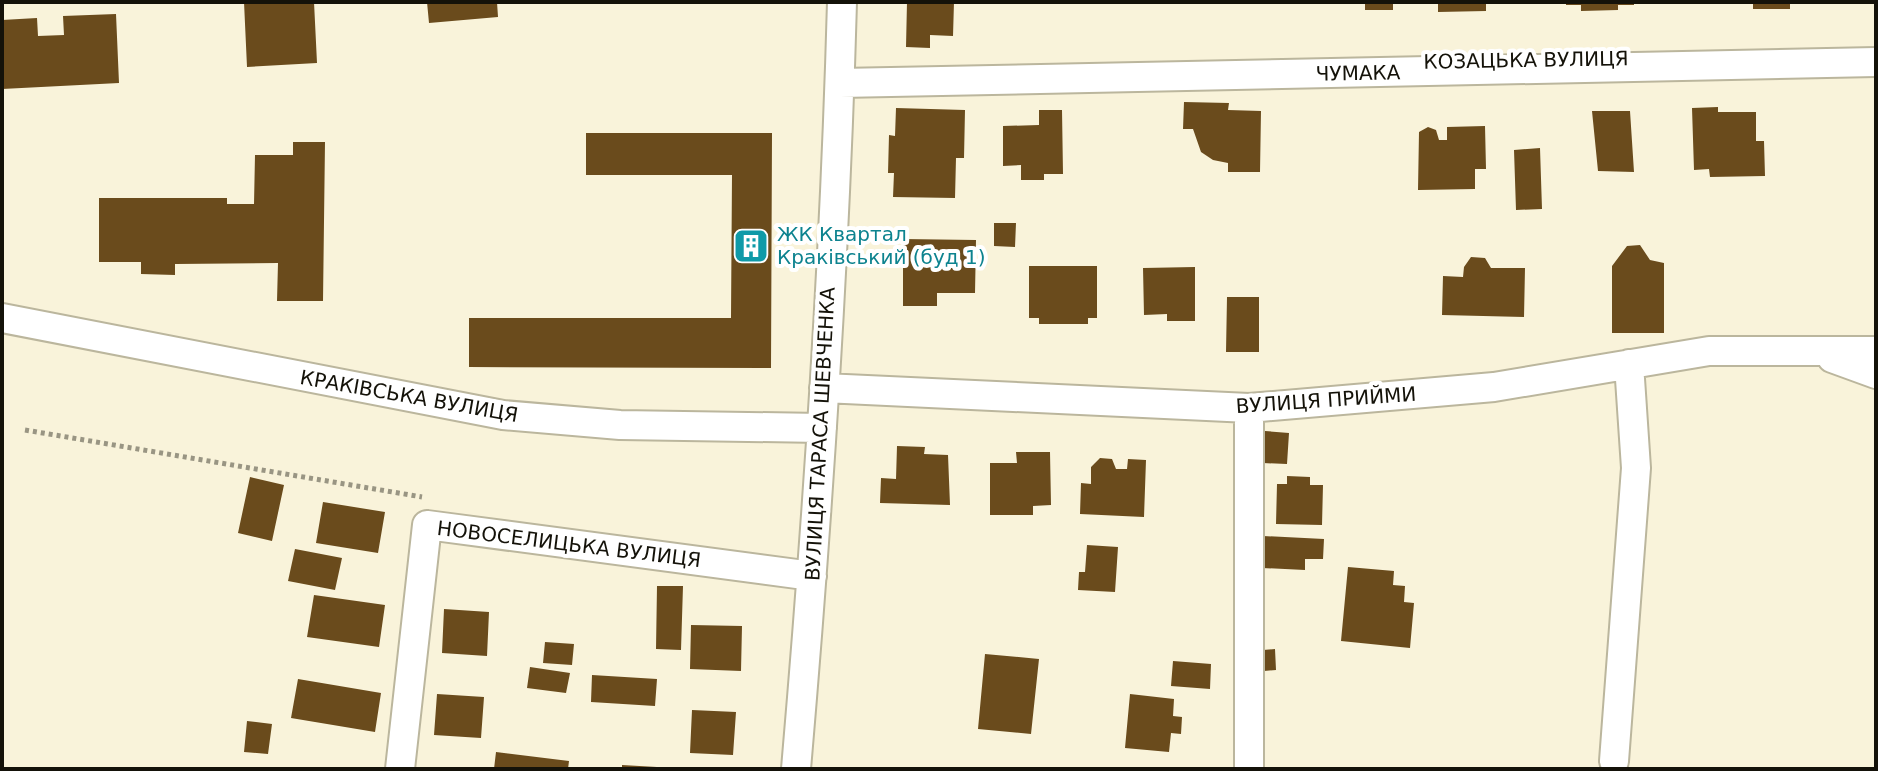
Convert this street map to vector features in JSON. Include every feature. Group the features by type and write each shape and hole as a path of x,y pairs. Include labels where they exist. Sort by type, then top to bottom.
{"street":[{"name":"ВУЛИЦЯ ТАРАСА ШЕВЧЕНКА","path":"796,769 822,428 842,2"},
{"name":"КОЗАЦЬКА ВУЛИЦЯ","path":"840,79 1876,53"},
{"name":"ЧУМАКА","path":"840,79 1876,62"},
{"name":"КРАКІВСЬКА ВУЛИЦЯ","path":"2,318 503,415 620,425 822,428"},
{"name":"ВУЛИЦЯ ПРИЙМИ","path":"824,388 1249,408 1494,387 1709,351 1876,351"},
{"path":"1813,351 1876,374"},
{"path":"1614,761 1636,468 1629,364"},
{"path":"1249,408 1249,769"},
{"name":"НОВОСЕЛИЦЬКА ВУЛИЦЯ","path":"400,769 427,525 812,576"}],"path":[{"path":"25,430 422,497 427,525"}],"building":[{"path":"244,2 314,2 317,63 247,67"},
{"path":"427,2 497,2 498,17 429,23"},
{"path":"907,2 954,2 953,36 930,35 930,48 906,47"},
{"path":"1365,2 1393,2 1393,10 1365,10"},
{"path":"1438,2 1486,2 1486,11 1438,12"},
{"path":"1566,2 1634,2 1634,5 1618,5 1618,10 1581,11 1581,5 1566,5"},
{"path":"1753,2 1790,2 1790,9 1753,9"},
{"path":"116,14 119,83 2,89 2,20 37,18 38,36 64,35 63,16"},
{"path":"1184,102 1229,103 1228,110 1261,111 1260,172 1228,172 1228,163 1213,160 1201,152 1193,129 1183,129"},
{"path":"1718,107 1718,112 1756,112 1756,141 1764,141 1765,176 1710,177 1709,169 1694,170 1692,108"},
{"path":"896,108 965,110 964,158 956,158 955,198 893,197 894,173 888,173 889,135 895,136"},
{"path":"1039,110 1062,110 1063,174 1044,174 1044,180 1021,180 1021,165 1003,166 1003,126 1039,125"},
{"path":"1592,111 1630,111 1634,172 1598,171"},
{"path":"1485,126 1486,169 1475,169 1475,189 1418,190 1419,132 1428,127 1436,130 1439,140 1447,140 1447,127"},
{"name":"ЖК Квартал Краківський (буд 1)","path":"586,133 772,133 771,368 469,367 469,318 731,318 732,175 586,175"},
{"path":"293,142 325,142 323,301 277,301 278,263 175,264 175,275 141,274 141,262 99,262 99,198 227,198 227,204 254,204 255,155 293,155"},
{"path":"1540,148 1542,209 1516,210 1514,150"},
{"path":"994,223 1016,223 1015,247 994,246"},
{"path":"903,239 976,240 975,293 937,293 937,306 903,306"},
{"path":"1640,245 1650,260 1664,263 1664,333 1612,333 1612,266 1627,246"},
{"path":"1471,257 1485,258 1491,268 1525,268 1524,317 1442,315 1443,276 1463,277 1464,267"},
{"path":"1029,266 1097,266 1097,318 1088,318 1088,324 1039,324 1039,318 1029,318"},
{"path":"1195,267 1195,321 1167,321 1167,314 1144,315 1143,268"},
{"path":"1227,297 1259,297 1259,352 1226,352"},
{"path":"1265,431 1289,433 1287,464 1263,463"},
{"path":"897,446 925,447 924,454 948,455 950,505 880,503 881,478 896,479"},
{"path":"1016,452 1050,452 1051,505 1033,506 1033,515 990,515 990,463 1017,463"},
{"path":"1100,458 1112,459 1116,469 1127,469 1128,459 1146,460 1144,517 1080,514 1081,483 1091,484 1091,467"},
{"path":"1287,476 1310,477 1310,485 1323,485 1322,525 1276,524 1277,484 1287,484"},
{"path":"250,477 284,485 272,541 238,533"},
{"path":"323,502 385,512 378,553 316,543"},
{"path":"1263,536 1324,539 1323,559 1305,559 1305,570 1262,568"},
{"path":"1087,545 1118,547 1115,592 1078,590 1079,572 1085,572"},
{"path":"295,549 342,558 335,590 288,581"},
{"path":"1348,567 1394,571 1393,585 1405,586 1404,602 1414,603 1410,648 1341,641"},
{"path":"657,586 683,586 681,650 656,649"},
{"path":"314,595 385,605 379,647 307,637"},
{"path":"444,609 489,612 487,656 442,653"},
{"path":"691,625 742,626 741,671 690,669"},
{"path":"545,642 574,644 572,665 543,663"},
{"path":"1275,649 1276,670 1264,671 1263,650"},
{"path":"985,654 1039,659 1031,734 978,729"},
{"path":"1173,661 1211,664 1210,689 1171,686"},
{"path":"530,667 570,673 566,693 527,688"},
{"path":"592,675 657,679 655,706 591,702"},
{"path":"298,679 381,693 375,732 291,718"},
{"path":"437,694 484,697 481,738 434,735"},
{"path":"1130,694 1174,699 1173,716 1182,717 1181,734 1171,733 1169,752 1125,748"},
{"path":"692,710 736,712 733,755 690,753"},
{"path":"247,721 272,724 268,754 244,752"},
{"path":"496,752 569,761 568,769 494,769"},
{"path":"622,765 657,767 657,769 622,769"}],"place":[{"name":"ЖК Квартал Краківський (буд 1)","path":"751,246"}]}
